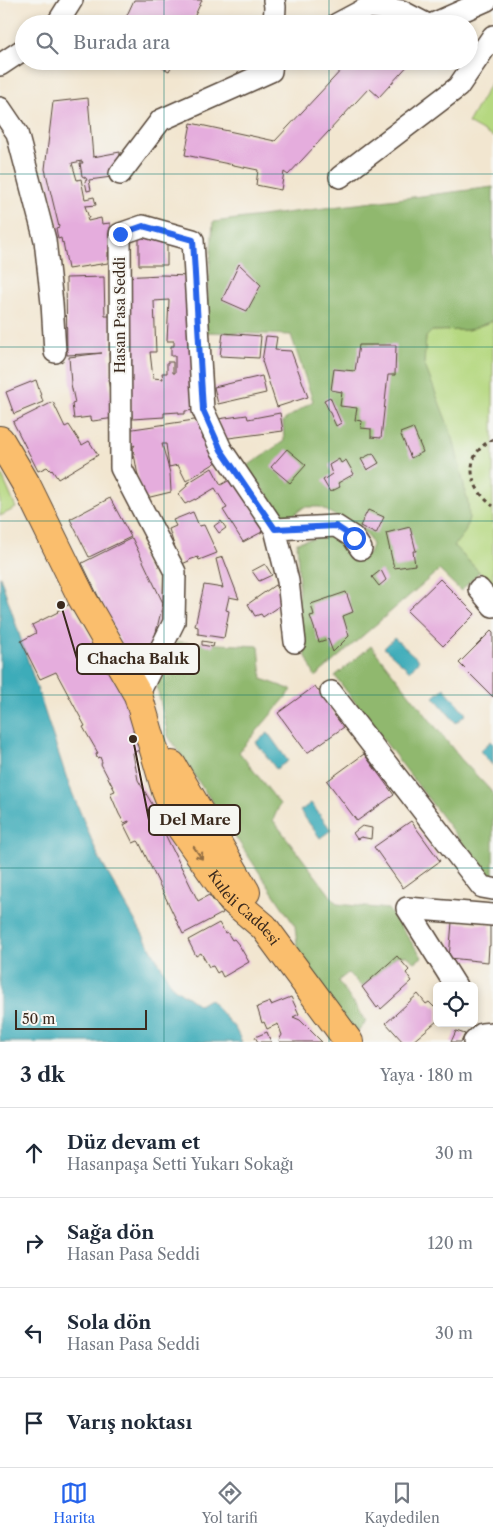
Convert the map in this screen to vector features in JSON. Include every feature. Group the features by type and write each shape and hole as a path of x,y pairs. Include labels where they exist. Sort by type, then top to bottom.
{"main road":[{"name":"Kuleli Caddesi","path":"0,440 26,484 82,598 140,703 179,780 276,943 349,1042"}],"street":[{"path":"63,15 72,0"},
{"path":"274,0 275,15"},
{"path":"453,15 487,0"},
{"path":"354,15 369,7 401,11 409,15"},
{"path":"478,62 490,47"},
{"path":"0,66 15,55"},
{"path":"120,174 161,120 264,70"},
{"path":"340,177 458,87 472,70"},
{"path":"0,108 17,133 45,240 55,352"},
{"name":"Hasan Pasa Seddi","path":"140,703 174,622 175,572 120,468 120,234 143,226 193,240 203,410 221,450 275,529 288,580 295,642"},
{"path":"275,529 336,526 354,538 361,549"},
{"path":"478,590 493,606"},
{"path":"331,692 482,887 493,889"},
{"path":"453,982 407,908 493,915"}],"path":[{"path":"493,439 478,449 473,459 472,472 475,486 483,498 493,506"}],"green space":[{"path":"493,79 493,137 468,123"},
{"path":"493,187 493,321 468,330 432,331 426,337 424,363 453,438 468,503 469,518 465,532 454,546 479,572 461,591 439,570 315,677 303,649 297,616 299,586 297,542 338,533 368,555 372,545 367,534 320,507 304,507 287,520 246,467 284,441 283,421 313,401 291,335 205,332 213,222"},
{"path":"493,321 492,585 454,546 424,363 426,337 432,331 468,330"},
{"path":"0,471 16,508 0,516"},
{"path":"177,642 259,646 262,679 292,690 239,752 280,804 273,820 337,904 388,909 422,957 415,962 407,956 397,956 362,987 348,973 338,981 366,1022 354,1035 299,964 295,926 168,736 155,678"},
{"path":"371,646 461,759 493,793 493,881 490,880 335,676"}],"water":[{"path":"0,576 69,785 99,858 173,987 199,1005 209,999 235,1028 242,1042 0,1042"},
{"path":"394,638 419,660 410,671 384,648"},
{"path":"444,688 466,714 456,723 434,697"},
{"path":"268,733 288,761 276,769 256,742"},
{"path":"491,741 493,744 493,766 480,751"},
{"path":"311,803 331,830 320,838 300,811"}],"building":[{"path":"134,0 202,0 195,15 127,15"},
{"path":"341,70 404,70 379,97 369,88 288,175 284,172 281,190 256,185 258,170 185,155 191,123 275,141"},
{"path":"88,98 93,157 120,152 119,176 89,180 91,190 87,191 85,181 87,180 82,176 80,163 83,163 82,161 72,163 77,180 81,179 85,199 94,197 96,205 85,206 89,218 87,218 88,221 101,218 102,224 110,223 110,252 108,252 108,263 68,269 63,242 61,238 58,239 56,228 59,227 45,169 53,102"},
{"path":"167,233 167,265 139,265 139,234"},
{"path":"239,264 261,285 247,311 222,300"},
{"path":"193,276 198,410 185,411 185,414 179,414 179,412 164,413 164,417 132,419 122,277","holes":["169,300 167,341 174,341 174,346 171,346 171,356 175,356 175,373 173,373 173,362 167,362 167,373 162,373 163,379 153,378 150,352 156,352 154,301"]},
{"path":"104,277 105,316 110,316 111,353 109,353 111,379 108,379 115,418 93,421 90,420 90,417 74,419 72,404 75,403 71,384 69,357 102,353 67,355 66,278"},
{"path":"223,333 261,336 259,358 220,356"},
{"path":"266,336 277,337 275,350 291,351 308,397 277,407 262,361"},
{"path":"359,345 396,345 395,375 388,375 381,438 371,437 371,429 361,428 362,421 355,420 357,408 340,406 342,392 331,390 334,369 355,371"},
{"path":"262,376 266,393 218,404 214,387"},
{"path":"36,380 43,402 14,414 6,392"},
{"path":"330,397 341,423 336,426 324,400"},
{"path":"53,402 65,427 69,425 82,445 89,441 98,455 58,479 52,470 47,467 38,471 13,422"},
{"path":"280,413 283,431 221,439 218,419 247,415 248,419"},
{"path":"201,419 203,439 210,440 220,460 186,481 178,465 169,467 166,444 162,444 170,473 171,492 142,499 133,448 135,445 131,447 129,428"},
{"path":"413,428 423,452 411,458 400,433"},
{"path":"287,449 306,465 290,483 271,467"},
{"path":"373,453 379,463 367,470 361,459"},
{"path":"339,459 341,463 346,460 354,474 338,483 340,487 330,492 323,480 332,474 329,465"},
{"path":"212,468 221,485 233,478 266,528 262,532 243,542 223,510 227,508 215,488 185,504 178,494 187,486 186,484"},
{"path":"110,498 131,537 89,557 70,519"},
{"path":"368,510 384,517 376,534 360,526"},
{"path":"193,512 199,526 204,525 217,553 199,560 198,557 182,564 177,555 169,529 176,526 173,520"},
{"path":"221,521 226,528 219,533 214,526"},
{"path":"410,527 416,551 413,551 415,565 394,568 386,533"},
{"path":"132,538 163,603 151,653 137,676 82,563"},
{"path":"223,557 239,599 229,597 226,610 229,611 224,638 198,634 198,627 195,626 204,585 223,588 216,559"},
{"path":"265,564 272,575 259,581 252,571"},
{"path":"381,570 386,580 379,586 372,577"},
{"path":"440,579 475,614 443,646 407,611"},
{"path":"275,585 285,602 263,617 261,614 255,616 248,604"},
{"path":"346,592 353,612 343,616 349,636 333,652 328,639 319,642 310,616 314,615 311,604"},
{"path":"70,604 140,723 138,746 141,749 133,753 138,780 155,809 163,830 198,901 209,895 223,913 183,934 139,842 133,843 124,825 129,821 124,823 119,814 110,793 115,791 101,764 100,757 97,758 96,754 98,753 56,672 40,679 21,641 36,633 32,625"},
{"path":"491,631 493,633 493,697 459,663"},
{"path":"202,641 214,643 213,647 202,645"},
{"path":"315,686 344,727 307,753 278,713"},
{"path":"364,754 394,795 357,821 327,781"},
{"path":"411,821 440,861 403,888 374,847"},
{"path":"362,826 372,828 371,839 361,837 357,839 353,833"},
{"path":"452,922 490,925 488,962 449,958"},
{"path":"219,923 225,933 227,932 232,940 234,939 239,945 249,962 223,977 220,971 217,973 213,966 209,967 201,953 196,956 188,940"},
{"path":"397,956 409,970 406,973 412,981 381,1009 379,1006 377,1008 362,987"},
{"path":"418,994 426,1004 429,1002 433,1006 433,1024 412,1042 403,1042 386,1023"},
{"path":"291,997 299,1014 293,1017 300,1020 322,1042 280,1042 279,1040 282,1035 278,1024 267,1029 264,1022 262,1023 257,1007 270,1002 271,1005"},
{"path":"456,1031 465,1034 461,1042 451,1042"},
{"path":"267,1032 271,1042 258,1042 255,1037"}],"place":[{"name":"Chacha Balık","path":"61,605"},
{"name":"Del Mare","path":"133,739"}],"route":[{"path":"120,234 143,226 193,240 203,410 221,450 275,529 336,526 354,538"}]}
